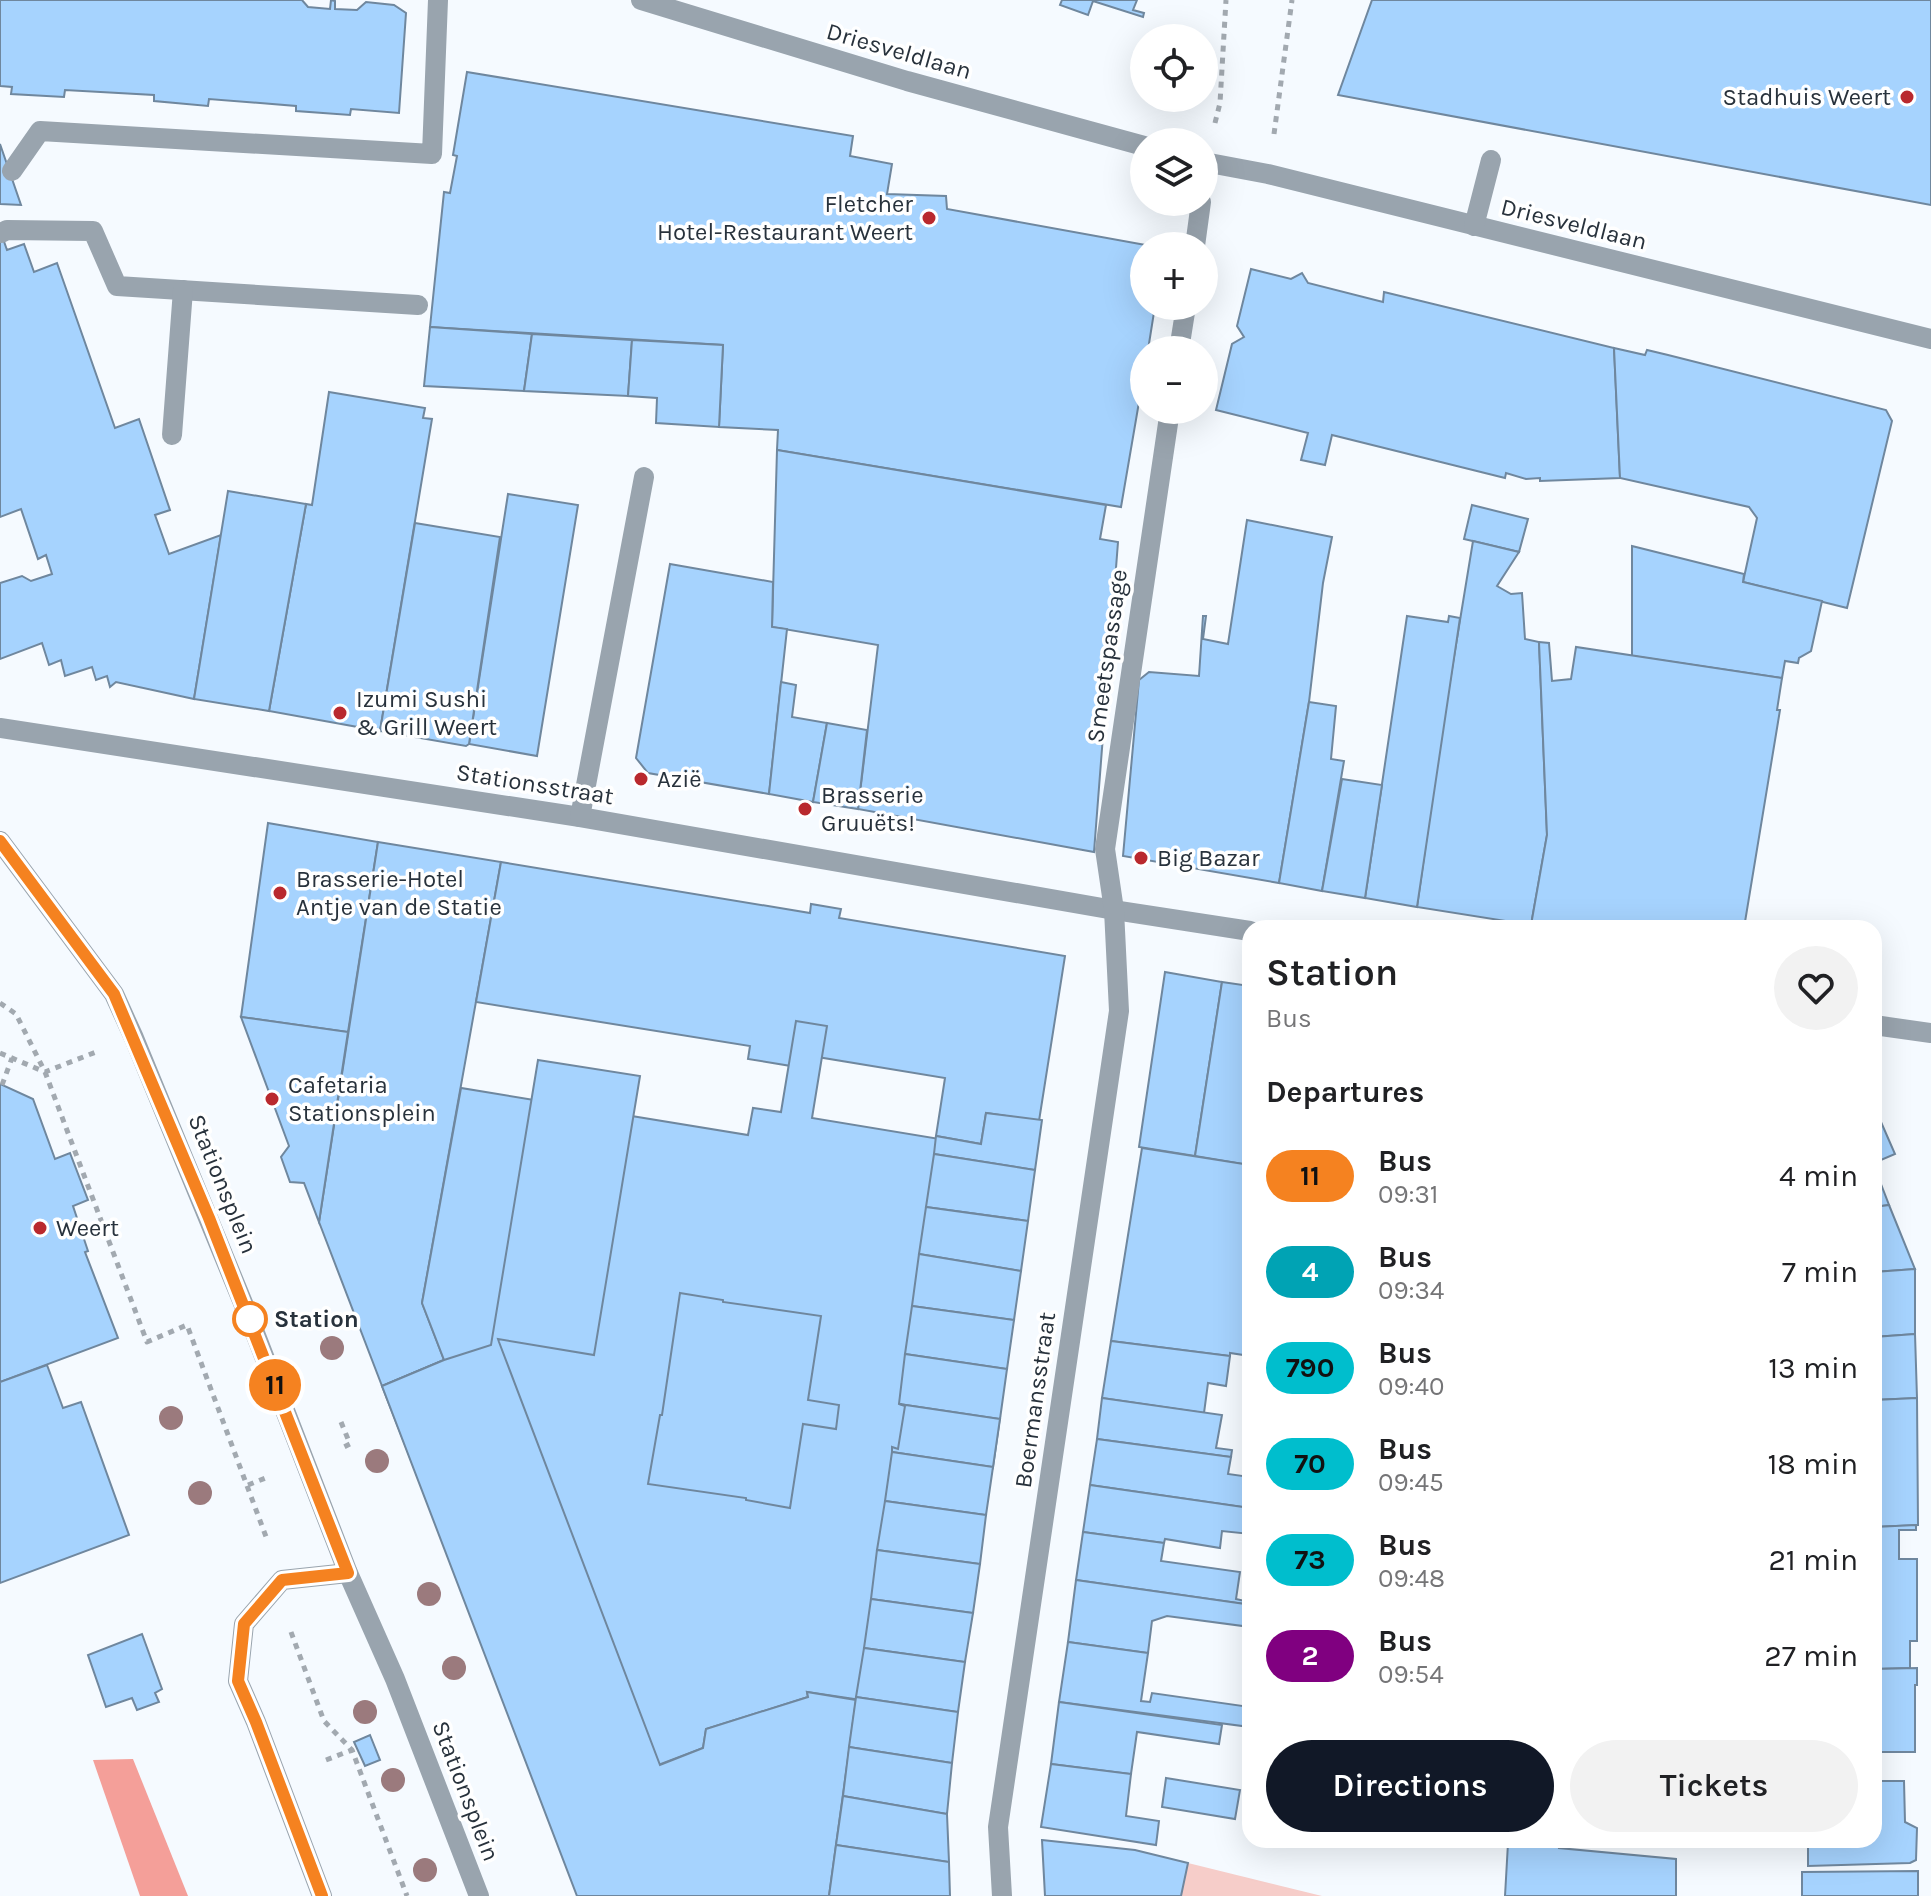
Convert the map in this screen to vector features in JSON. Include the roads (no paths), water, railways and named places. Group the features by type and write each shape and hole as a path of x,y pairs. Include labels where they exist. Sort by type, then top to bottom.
{"street":[{"path":"12,171 40,131 432,154 438,0"},
{"name":"Driesveldlaan","path":"641,0 907,81 1130,142"},
{"path":"1474,226 1491,160"},
{"name":"Driesveldlaan","path":"1218,170 1268,174 1931,339"},
{"path":"1,233 7,230 93,231 117,286 418,305"},
{"path":"172,435 183,290"},
{"name":"Smeetspassage","path":"1114,910 1105,849 1168,424"},
{"path":"580,817 644,477"},
{"name":"Stationsstraat","path":"0,728 580,817 1242,930"},
{"name":"Stationsplein","path":"0,841 114,994 134,1038 244,1306 348,1573 395,1679 479,1896"},
{"name":"Boermansstraat","path":"1002,1896 998,1827 1119,1011 1114,910"},
{"path":"1882,1026 1931,1033"},
{"path":"322,1896 238,1681 244,1624 282,1580 348,1573"}],"place":[{"name":"Stadhuis Weert","path":"1907,97"},
{"name":"Fletcher Hotel-Restaurant Weert","path":"929,218"},
{"name":"Izumi Sushi & Grill Weert","path":"340,713"},
{"name":"Azië","path":"641,779"},
{"name":"Brasserie Gruuëts!","path":"805,809"},
{"name":"Big Bazar","path":"1141,858"},
{"name":"Brasserie-Hotel Antje van de Statie","path":"280,893"},
{"name":"Cafetaria Stationsplein","path":"272,1099"},
{"name":"Weert","path":"40,1228"},
{"name":"Station","path":"250,1319"}]}
